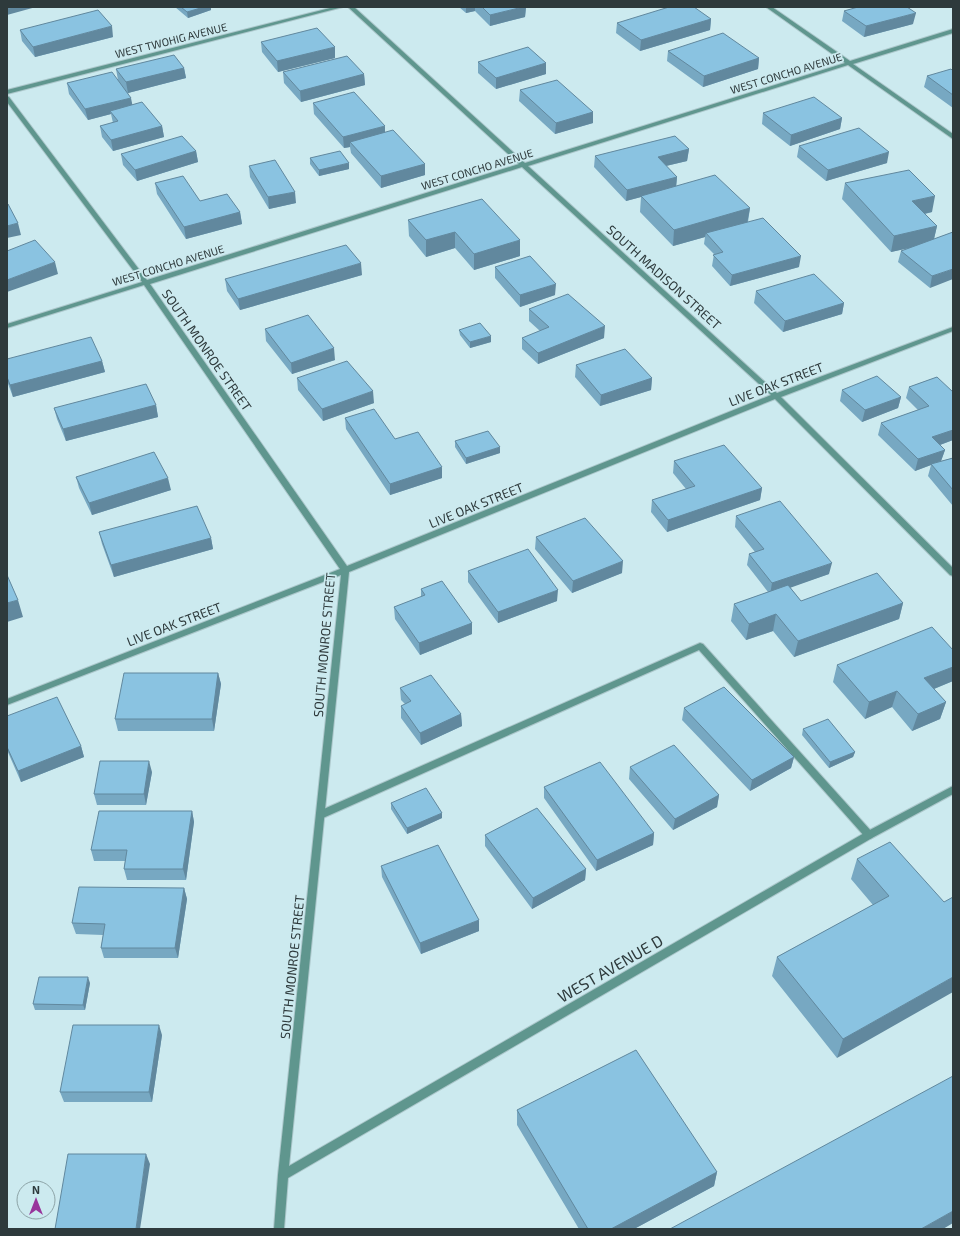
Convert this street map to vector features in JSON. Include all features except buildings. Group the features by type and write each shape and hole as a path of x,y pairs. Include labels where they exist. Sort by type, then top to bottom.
{"street":[{"name":"WEST TWOHIG AVENUE","path":"7,92 340,7"},
{"name":"SOUTH MADISON STREET","path":"351,7 776,396 953,573"},
{"path":"768,7 953,137"},
{"name":"WEST CONCHO AVENUE","path":"7,326 953,31"},
{"name":"SOUTH MONROE STREET","path":"7,98 146,283 345,570 283,1175 280,1229"},
{"name":"LIVE OAK STREET","path":"7,702 345,570 776,396 953,329"},
{"path":"320,815 700,646 869,835"},
{"name":"WEST AVENUE D","path":"283,1175 869,835 953,790"}]}
